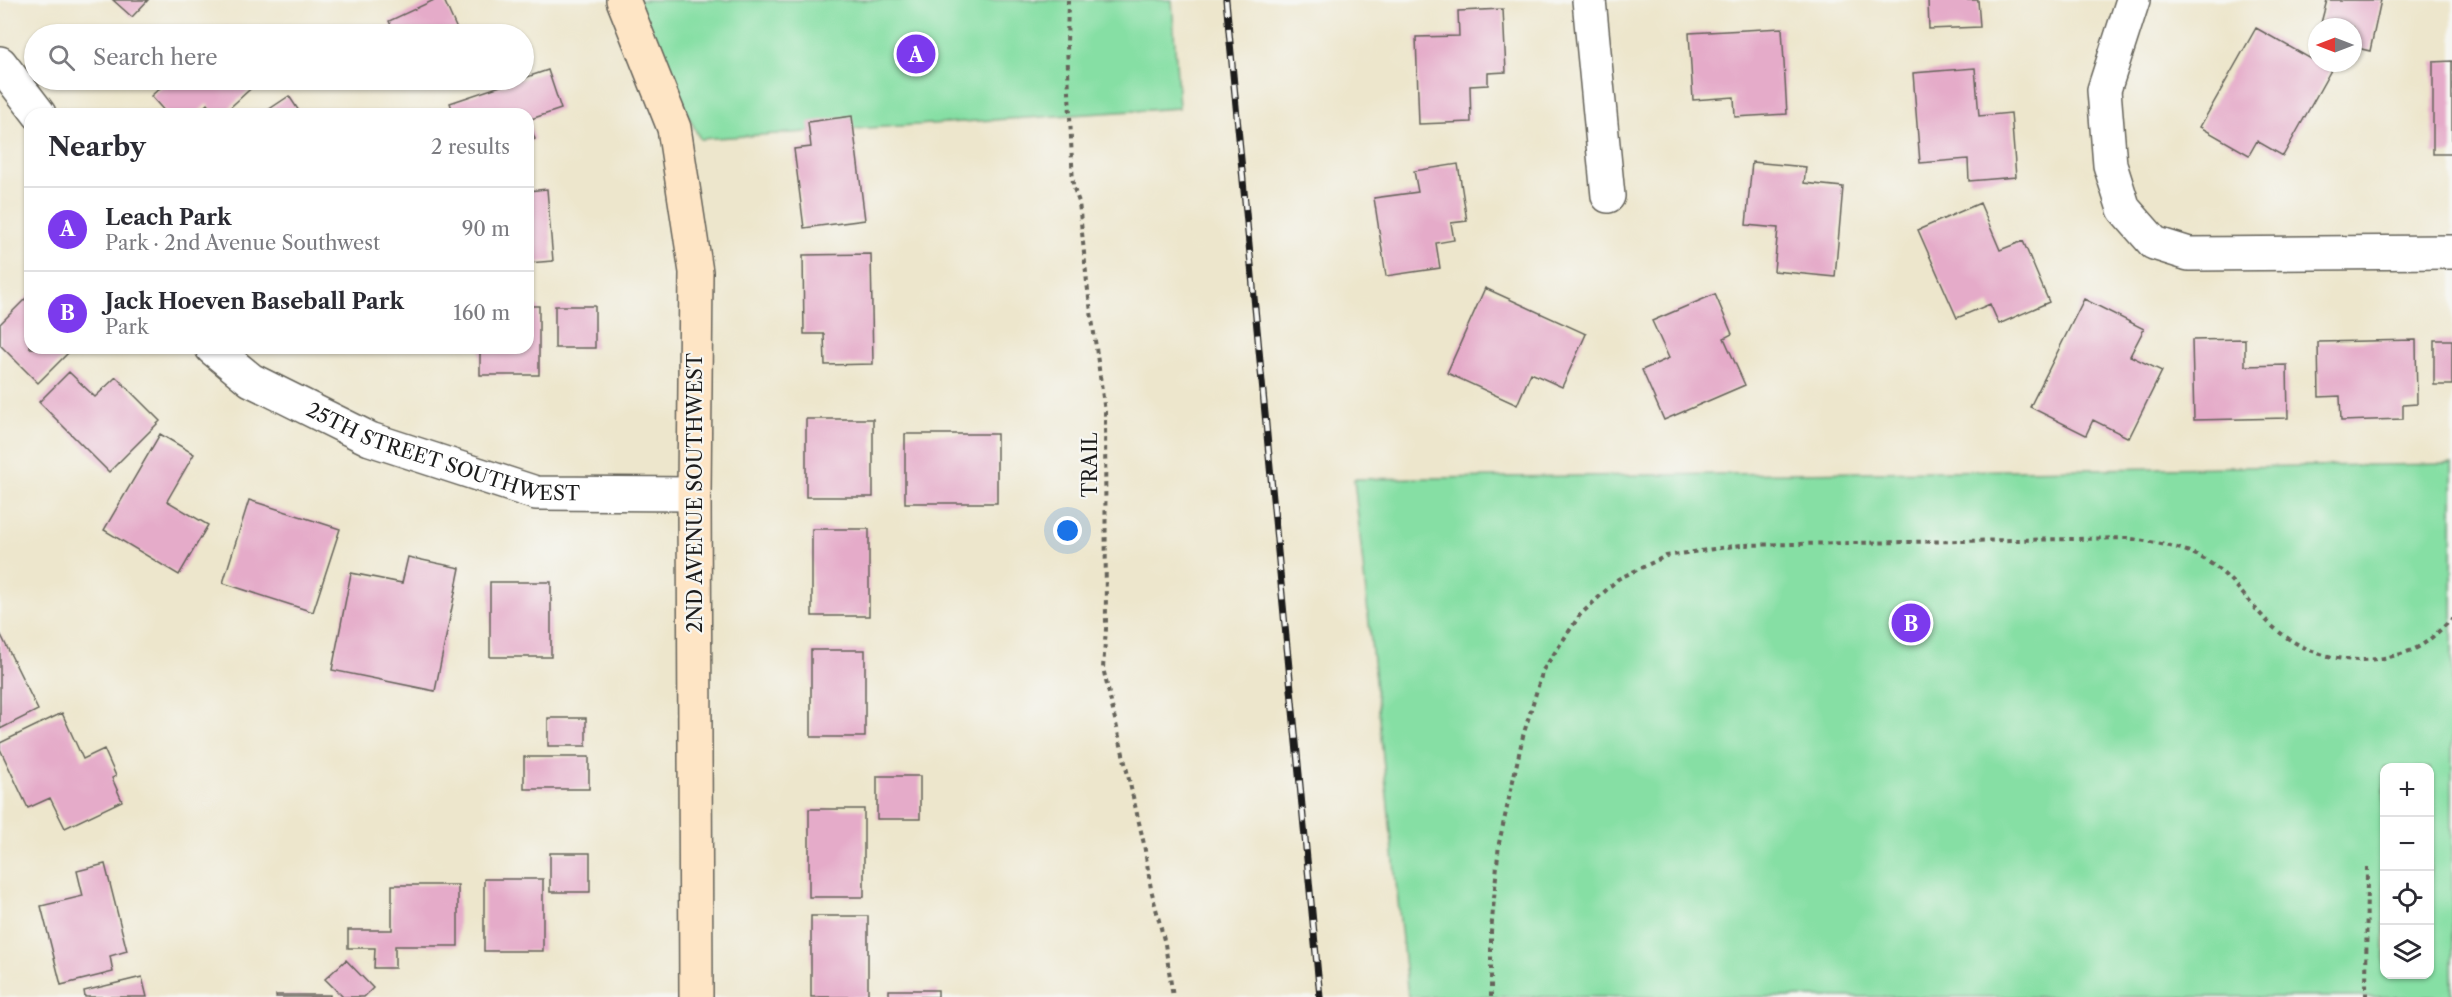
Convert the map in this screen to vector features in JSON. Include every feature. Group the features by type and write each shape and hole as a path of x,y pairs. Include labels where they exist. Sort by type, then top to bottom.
{"street":[{"name":"2ND AVENUE SOUTHWEST","path":"623,0 674,128 696,272 694,494 696,997"},
{"path":"1589,0 1608,196"},
{"path":"2133,0 2104,90 2110,165 2124,209 2154,243 2189,254 2452,252"},
{"path":"0,63 34,108"},
{"name":"25TH STREET SOUTHWEST","path":"219,354 251,380 370,439 536,492 694,494"}],"path":[{"name":"TRAIL","path":"1068,0 1067,45 1073,186 1079,202 1104,412 1106,629 1103,668 1144,844 1151,889 1165,944 1173,997"},
{"path":"1491,997 1491,932 1499,843 1523,736 1543,669 1580,615 1610,586 1618,579 1666,556 1741,546 2127,538 2172,546 2209,562 2240,588 2272,625 2307,649 2336,659 2371,662 2415,650 2452,619"},
{"path":"2366,997 2367,867"}],"green space":[{"path":"630,0 1172,0 1179,108 700,139"},
{"path":"2452,464 2452,997 1408,997 1354,479"}],"building":[{"path":"113,0 148,0 132,17"},
{"path":"434,0 444,0 455,24 390,24 389,21"},
{"path":"1928,0 1978,0 1980,27 1929,29"},
{"path":"2327,0 2381,0 2370,51 2362,49 2362,18 2322,18"},
{"path":"1503,9 1506,72 1488,73 1488,85 1470,86 1471,122 1419,124 1416,37 1459,36 1458,11"},
{"path":"1782,28 1787,114 1735,117 1734,97 1693,100 1689,33"},
{"path":"2256,28 2308,57 2308,72 2330,72 2283,156 2257,141 2249,155 2200,127"},
{"path":"2452,61 2452,154 2433,154 2433,62"},
{"path":"1975,68 1979,116 2011,113 2016,177 1969,181 1968,159 1920,163 1913,73"},
{"path":"548,70 561,109 534,118 534,108 452,108 450,103 489,90 534,90 534,75"},
{"path":"158,90 249,90 230,108 210,108 207,104 203,108 162,108 151,96"},
{"path":"289,96 297,108 271,108"},
{"path":"852,116 865,220 804,228 794,149 811,147 808,122"},
{"path":"1752,162 1806,167 1804,183 1843,187 1835,277 1774,271 1778,228 1746,225"},
{"path":"1458,164 1467,221 1451,223 1454,240 1436,243 1440,268 1386,276 1374,198 1418,192 1414,171"},
{"path":"547,189 553,261 534,263 534,190"},
{"path":"1980,203 2000,250 2023,241 2049,302 1999,324 1990,304 1957,318 1918,230"},
{"path":"871,254 873,364 825,365 824,334 804,334 803,255"},
{"path":"1485,288 1586,334 1562,387 1531,373 1517,405 1447,373"},
{"path":"1715,294 1732,334 1724,338 1745,385 1664,420 1642,370 1669,358 1652,321"},
{"path":"2084,299 2144,329 2130,356 2162,371 2129,438 2093,420 2086,435 2030,407"},
{"path":"24,300 24,354 67,354 38,383 0,345 0,324"},
{"path":"534,306 539,306 539,375 480,375 480,354 534,354"},
{"path":"555,306 595,306 595,348 555,348"},
{"path":"2245,339 2245,366 2287,365 2288,418 2194,420 2192,340"},
{"path":"2416,340 2417,404 2403,405 2403,419 2341,421 2340,396 2319,397 2318,342"},
{"path":"2434,340 2452,340 2452,385 2434,385"},
{"path":"69,372 95,397 116,377 160,421 109,472 39,402"},
{"path":"806,419 873,419 873,497 806,497"},
{"path":"160,434 194,454 167,501 208,525 179,575 104,530"},
{"path":"905,434 997,434 997,503 905,503"},
{"path":"249,500 340,529 313,612 223,583"},
{"path":"812,529 869,529 869,616 812,616"},
{"path":"408,557 460,568 435,691 332,670 351,573 402,583"},
{"path":"490,582 551,582 551,657 490,657"},
{"path":"0,633 38,710 0,729"},
{"path":"811,650 865,650 865,737 811,737"},
{"path":"62,713 83,759 104,749 116,776 112,778 122,801 65,828 50,798 28,808 0,749 0,743"},
{"path":"548,718 586,718 586,746 548,746"},
{"path":"524,757 589,757 589,789 524,789"},
{"path":"877,776 920,776 920,819 877,819"},
{"path":"809,809 864,809 864,897 809,897"},
{"path":"550,853 590,853 590,892 550,892"},
{"path":"105,864 127,951 110,956 113,972 61,985 41,906 83,896 77,871"},
{"path":"484,879 543,879 543,951 484,951"},
{"path":"392,885 458,885 458,946 395,946 395,968 374,968 375,948 348,948 348,930 392,930"},
{"path":"811,916 868,916 868,997 811,997"},
{"path":"346,960 373,988 364,997 343,997 325,979"},
{"path":"142,977 147,997 85,997 84,991"},
{"path":"889,990 938,990 938,997 889,997"},
{"path":"276,995 330,995 330,997 276,997"}],"railway":[{"path":"1226,0 1320,997"}],"place":[{"name":"Leach Park","path":"916,54"},
{"name":"Jack Hoeven Baseball Park","path":"1911,623"}]}
